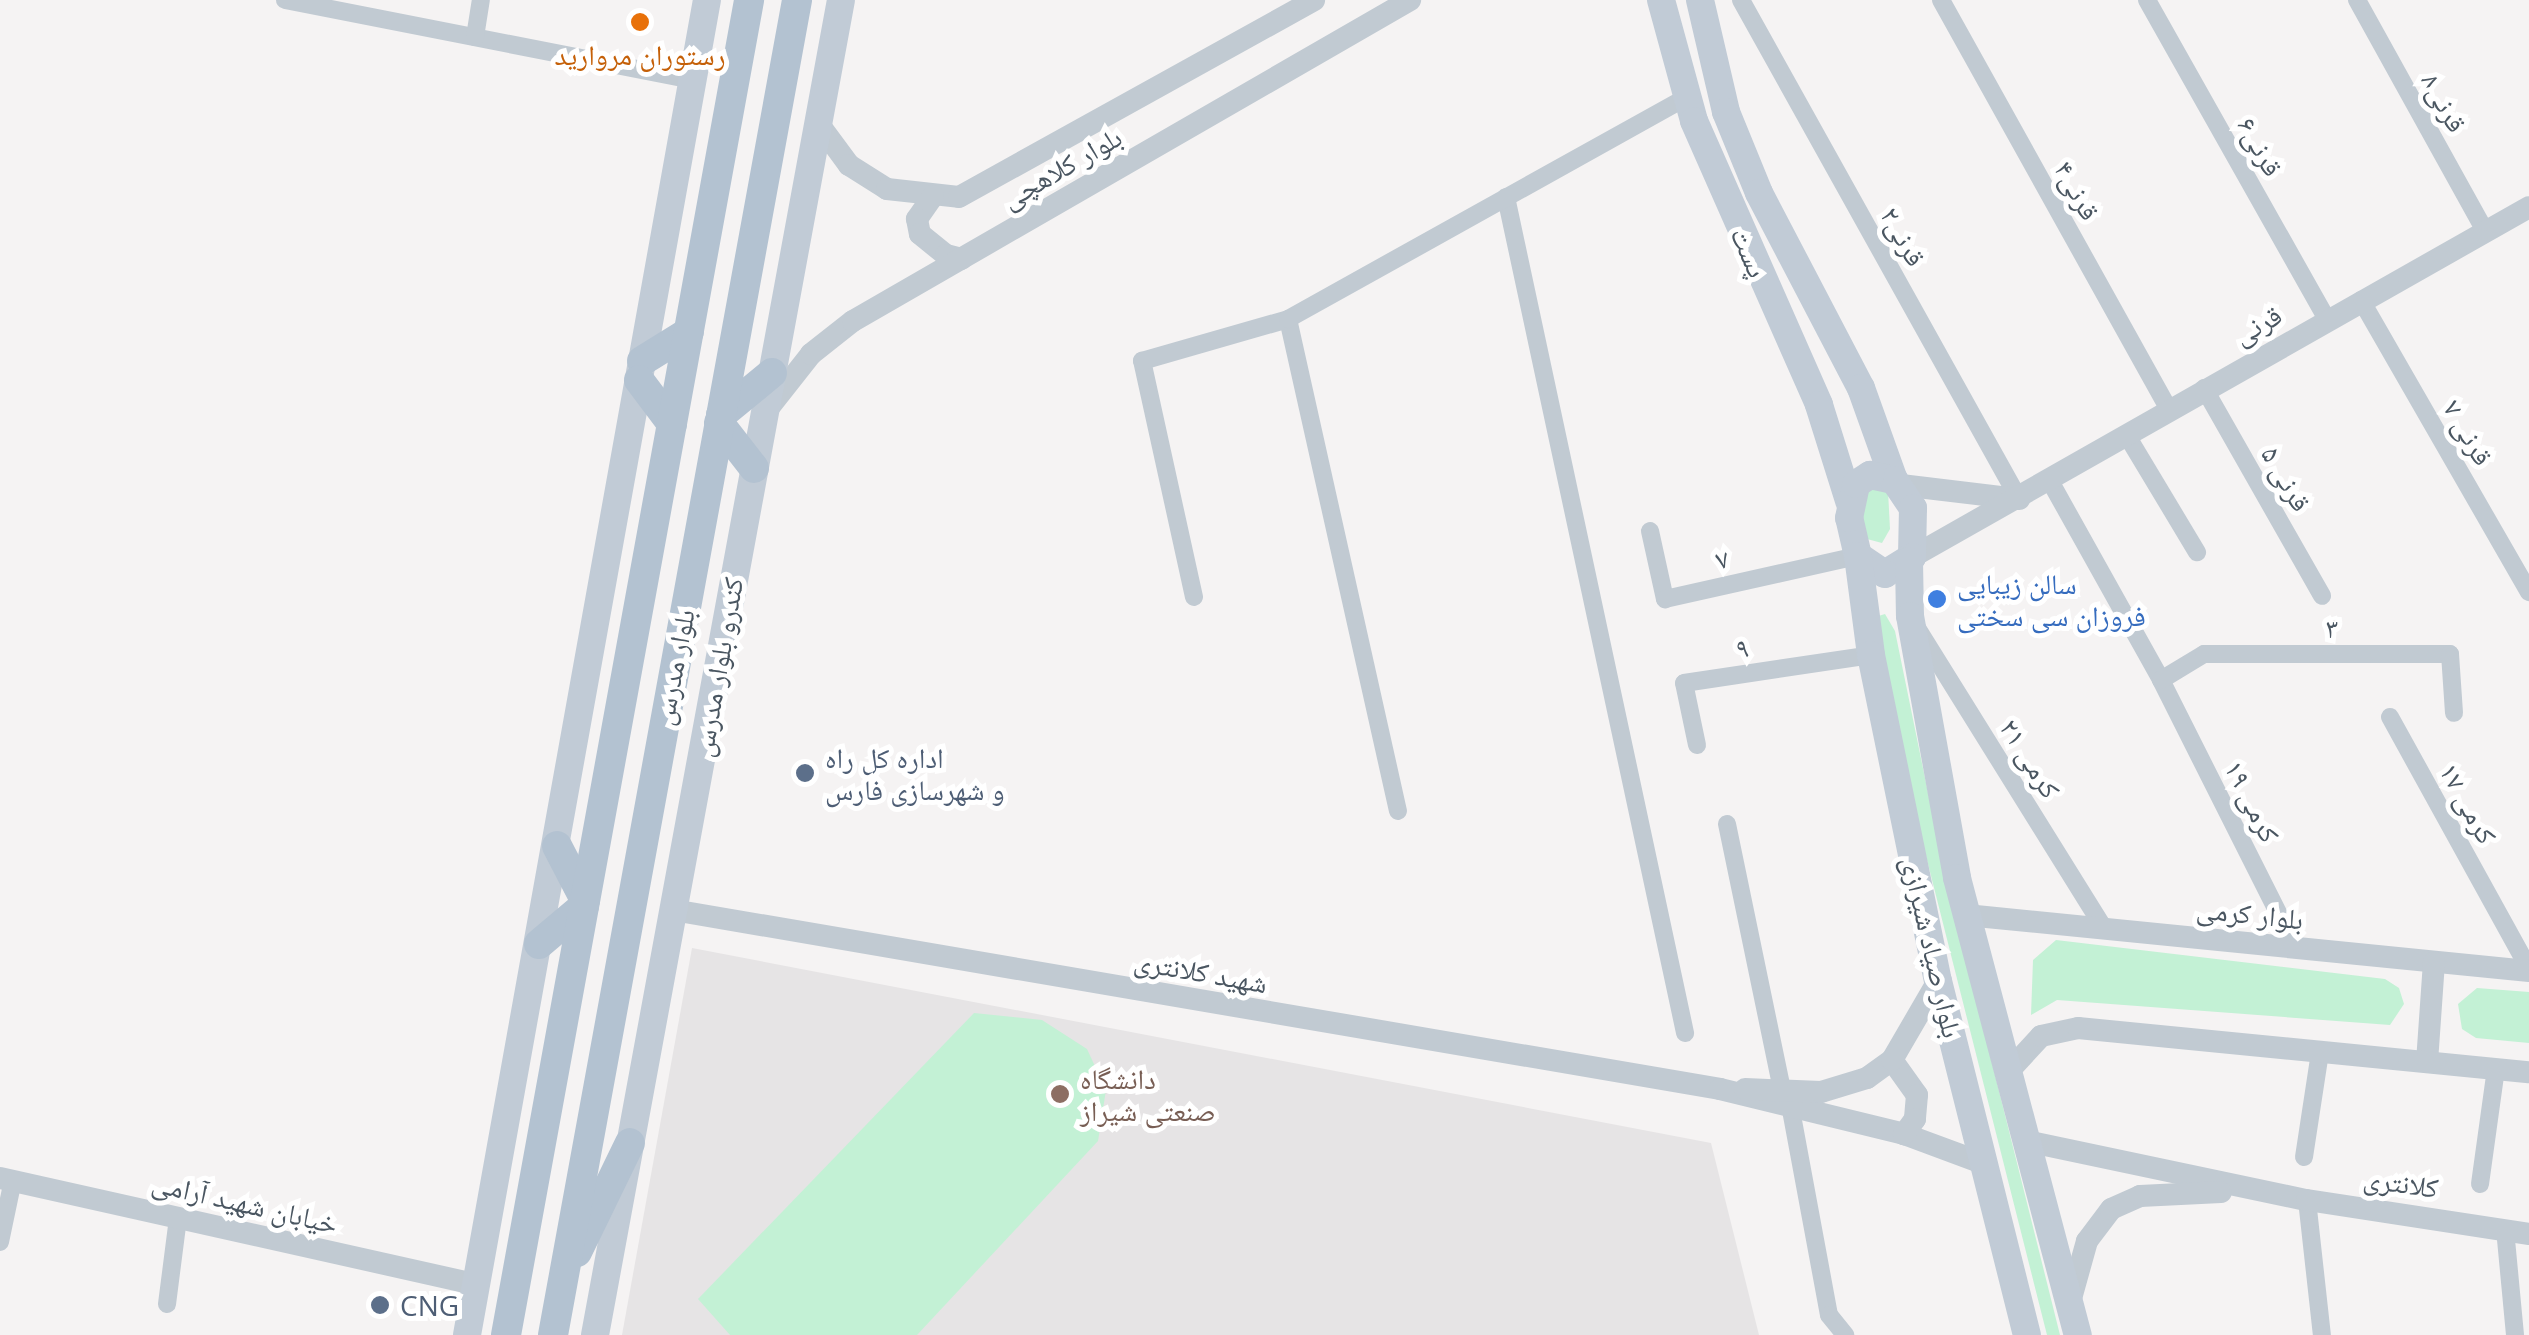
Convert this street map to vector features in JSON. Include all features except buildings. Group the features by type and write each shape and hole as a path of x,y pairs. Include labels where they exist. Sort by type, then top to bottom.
{"main road":[{"path":"467,1335 707,0"},
{"name":"بلوار مدرس","path":"506,1335 749,0"},
{"name":"بلوار مدرس","path":"553,1335 797,0"},
{"name":"کندرو بلوار مدرس","path":"595,1335 841,0"},
{"name":"پست","path":"1662,0 1687,97 1819,405 1849,501"},
{"name":"پست","path":"1700,0 1726,112 1759,193 1861,388 1897,483"},
{"path":"640,370 688,332"},
{"path":"640,370 672,424"},
{"path":"754,468 720,419 772,373"},
{"path":"1819,405 1843,424 1854,417 1861,388"},
{"path":"1870,475 1897,483 1913,508 1910,559 1885,574 1858,556 1849,501 1856,484 1870,475"},
{"name":"بلوار صیاد شیرازی","path":"1858,556 1871,655 1938,981 2027,1335"},
{"name":"بلوار صیاد شیرازی","path":"1910,559 1910,616 1966,915 2078,1335"},
{"path":"1867,623 1884,606 1910,616"},
{"path":"539,944 584,903 557,846"},
{"path":"562,1282 630,1143"}],"street":[{"path":"285,0 336,5 692,80"},
{"path":"474,37 481,0"},
{"name":"بلوار کلاهچی","path":"818,123 849,165 887,189 959,197 1314,0"},
{"name":"بلوار کلاهچی","path":"764,413 811,354 852,320 1410,0"},
{"name":"قرنی۲","path":"1741,0 2018,499"},
{"name":"قرنی۴","path":"1940,0 2168,408"},
{"name":"قرنی۶","path":"2147,0 2327,319"},
{"name":"قرنی۸","path":"2357,0 2485,231"},
{"path":"1194,597 1142,360 1288,319 1687,97"},
{"path":"933,196 917,219 920,234 946,255 962,258"},
{"path":"1506,198 1685,1032"},
{"name":"قرنی","path":"1910,559 2361,300 2485,231 2526,215"},
{"name":"قرنی ۷","path":"2361,300 2529,592"},
{"path":"1288,319 1398,810"},
{"name":"قرنی ۵","path":"2204,388 2322,596"},
{"path":"2126,434 2197,552"},
{"name":"کرمی ۱۹","path":"2050,481 2161,680 2296,948"},
{"path":"1897,483 2018,499"},
{"name":"۷","path":"1650,530 1665,599 1858,556"},
{"name":"کرمی ۲۱","path":"1910,616 2104,929"},
{"name":"۳","path":"2161,680 2204,654 2450,654 2454,713"},
{"name":"۹","path":"1697,745 1684,683 1871,655"},
{"name":"کرمی ۱۷","path":"2390,717 2529,970"},
{"path":"1727,824 1829,1314 1845,1335"},
{"name":"شهید کلانتری","path":"672,910 1786,1099"},
{"name":"بلوار کرمی","path":"1966,915 2529,970"},
{"path":"2426,1062 2434,962"},
{"path":"1786,1099 1867,1078 1892,1060 1938,981"},
{"path":"2007,1073 2040,1036 2078,1028 2529,1072"},
{"path":"2304,1157 2320,1052"},
{"path":"1892,1060 1917,1096 1915,1119 1904,1134"},
{"path":"2480,1184 2496,1068"},
{"path":"1786,1099 1904,1134 1985,1164"},
{"name":"کلانتری","path":"2026,1142 2306,1200 2517,1232"},
{"path":"0,1242 6,1179"},
{"name":"خیابان شهید آرامی","path":"6,1179 476,1286"},
{"name":"کلانتری","path":"2070,1302 2087,1241 2112,1209 2140,1196 2264,1192"},
{"path":"2306,1200 2322,1335"},
{"path":"167,1304 178,1218"},
{"path":"2515,1335 2517,1232"}],"shaded area":[{"name":"دانشگاه صنعتی شیراز","path":"692,948 1711,1143 1759,1335 622,1335"}],"green space":[{"path":"1862,486 1888,491 1890,529 1882,543 1867,539 1857,491"},
{"path":"1885,614 1895,631 1944,871 2060,1335 2047,1335 1903,765 1875,617"},
{"path":"2056,940 2385,979 2399,988 2404,1004 2390,1025 2057,1000 2031,1015 2033,960"},
{"path":"2477,988 2529,992 2529,1043 2476,1038 2462,1029 2458,1004"},
{"path":"974,1013 1042,1020 1087,1049 1106,1090 1098,1141 917,1335 730,1335 698,1299"}],"place":[{"name":"رستوران مروارید","path":"640,22"},
{"name":"سالن زیبایی فروزان سی سختی","path":"1937,599"},
{"name":"اداره کل راه و شهرسازی فارس","path":"805,773"},
{"name":"دانشگاه صنعتی شیراز","path":"1060,1094"},
{"name":"CNG","path":"380,1305"}]}
